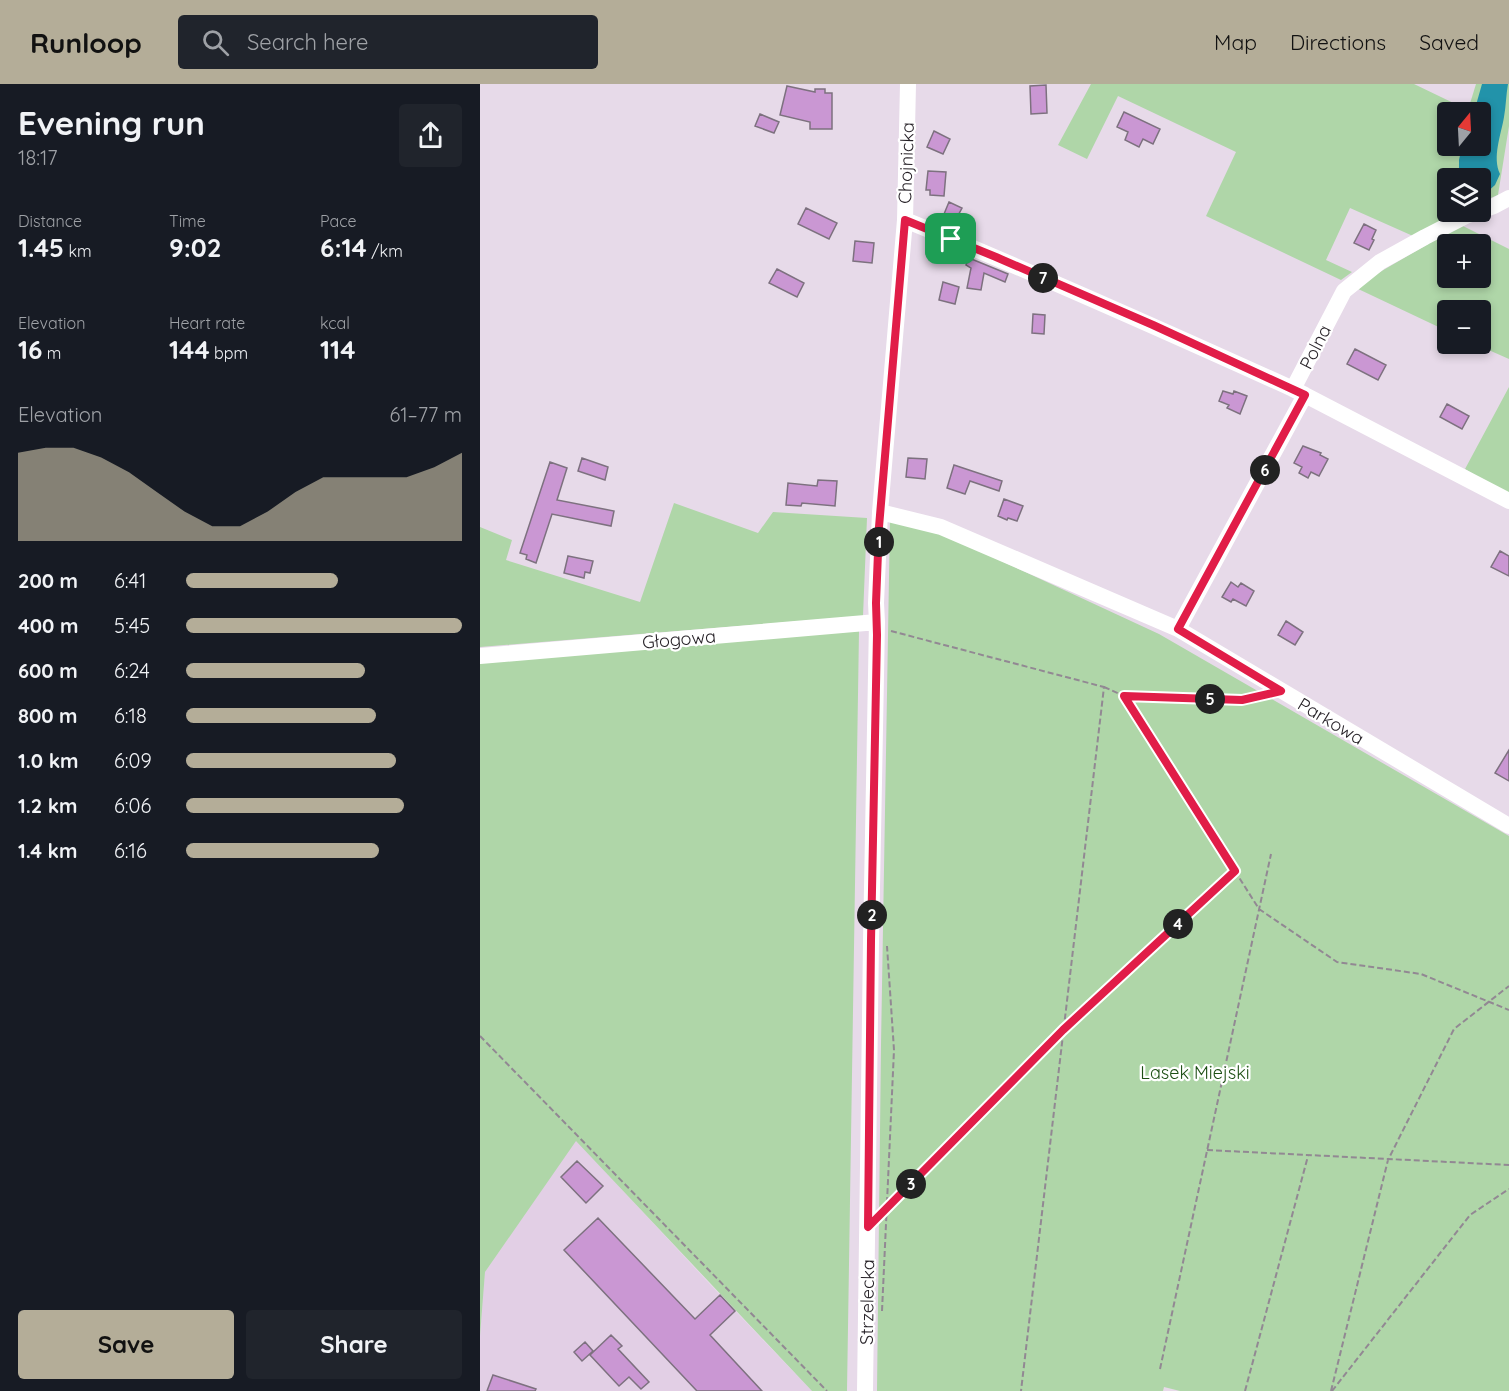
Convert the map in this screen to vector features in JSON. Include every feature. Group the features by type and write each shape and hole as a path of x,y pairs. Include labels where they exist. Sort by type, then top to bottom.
{"street":[{"name":"Chojnicka","path":"882,492 905,220 908,84"},
{"name":"Polna","path":"1491,207 1509,198"},
{"name":"Polna","path":"905,220 1153,325 1299,392 1509,501"},
{"name":"Polna","path":"1299,392 1344,291 1380,262 1454,222"},
{"path":"1178,629 1299,392"},
{"name":"Strzelecka","path":"865,1391 871,929 884,627 876,603 882,492"},
{"name":"Parkowa","path":"880,512 941,527 1178,629 1509,826"},
{"name":"Głogowa","path":"480,656 884,627"}],"path":[{"path":"884,627 1104,687 1124,696 1242,700 1281,691"},
{"path":"1021,1391 1104,687"},
{"path":"1124,696 1259,909 1337,962 1421,974 1509,1010"},
{"path":"1160,1369 1271,854"},
{"path":"868,1227 1063,1030 1235,871"},
{"path":"881,1321 894,1050 887,946"},
{"path":"1331,1391 1388,1160 1454,1029 1509,986"},
{"path":"480,1036 827,1391"},
{"path":"1207,1150 1509,1165"},
{"path":"1245,1391 1308,1156"},
{"path":"1331,1391 1470,1215 1509,1189"}],"shaded area":[{"path":"576,1140 812,1391 480,1391 480,1336 485,1272"}],"green space":[{"path":"1091,84 1414,84 1451,102 1437,102 1437,156 1491,156 1491,102 1470,102 1476,84 1509,84 1509,126 1498,195 1491,198 1491,168 1437,168 1437,222 1440,222 1413,236 1350,208 1326,260 1352,272 1341,280 1206,216 1236,152 1118,96 1087,159 1058,145"},
{"path":"1461,225 1479,234 1445,234"},
{"path":"1437,239 1437,288 1491,288 1491,240 1509,249 1509,359 1491,351 1491,300 1437,300 1437,326 1354,287"},
{"path":"1509,387 1509,496 1465,469"},
{"path":"674,503 758,533 773,512 867,518 863,616 480,647 480,527 512,540 506,560 640,602"},
{"name":"Lasek Miejski","path":"890,518 939,532 1159,634 1509,836 1509,1391 1180,1391 1164,1387 1163,1391 877,1391"},
{"path":"859,631 847,1391 812,1391 576,1141 485,1272 480,1336 480,660"}],"water":[{"path":"1482,84 1508,84 1497,153 1500,174 1491,189 1491,168 1459,168 1460,156 1491,156 1491,102 1477,102"}],"building":[{"path":"1046,85 1047,113 1031,114 1030,86"},
{"path":"787,86 815,92 815,89 825,89 825,93 832,93 832,129 810,129 810,122 780,115"},
{"path":"1124,112 1160,129 1153,144 1143,139 1139,147 1125,140 1128,132 1117,127"},
{"path":"760,114 779,122 774,133 755,126"},
{"path":"934,131 950,139 943,154 927,147"},
{"path":"928,171 946,172 944,196 930,195 930,190 926,190"},
{"path":"949,202 962,208 956,219 944,214"},
{"path":"806,208 837,223 829,239 798,224"},
{"path":"1364,224 1376,230 1369,250 1354,243"},
{"path":"855,241 874,243 872,263 853,261"},
{"path":"969,258 1008,274 1005,282 984,273 981,290 967,288 971,268 966,265"},
{"path":"777,269 804,283 797,297 769,283"},
{"path":"943,282 959,287 955,304 939,300"},
{"path":"1033,314 1045,315 1044,334 1032,333"},
{"path":"1355,349 1386,365 1378,380 1347,364"},
{"path":"1223,391 1233,394 1234,391 1247,396 1240,414 1227,408 1229,405 1219,401"},
{"path":"1447,404 1469,416 1462,429 1440,417"},
{"path":"1303,446 1321,453 1320,455 1328,459 1319,476 1311,472 1308,478 1299,473 1302,467 1294,463"},
{"path":"582,458 608,467 605,480 578,471"},
{"path":"908,458 927,459 925,479 906,477"},
{"path":"550,462 567,468 557,500 614,511 611,526 552,514 536,563 526,559 527,555 520,553"},
{"path":"954,465 1002,481 999,491 970,481 965,494 947,488"},
{"path":"818,480 837,481 835,506 802,503 801,506 786,505 788,483 817,486"},
{"path":"1004,499 1023,506 1017,521 998,516"},
{"path":"1500,551 1509,556 1509,576 1491,567"},
{"path":"568,556 593,561 590,573 585,572 584,578 564,573"},
{"path":"1231,582 1238,587 1241,583 1254,591 1246,606 1233,599 1231,602 1222,597"},
{"path":"1286,621 1303,632 1295,645 1278,635"},
{"path":"1509,750 1509,781 1495,773"},
{"path":"577,1161 603,1186 586,1203 561,1177"},
{"path":"598,1218 695,1319 720,1295 735,1311 710,1335 762,1391 697,1391 564,1250"},
{"path":"611,1335 622,1346 618,1349 649,1382 641,1389 629,1377 619,1386 590,1355"},
{"path":"585,1342 593,1351 582,1361 574,1352"},
{"path":"493,1375 536,1389 535,1391 487,1391"}],"route":[{"path":"905,220 951,239 1153,325 1305,395 1178,629 1281,691 1242,700 1124,696 1235,871 1063,1030 868,1227 876,603 880,512 905,220"}]}
